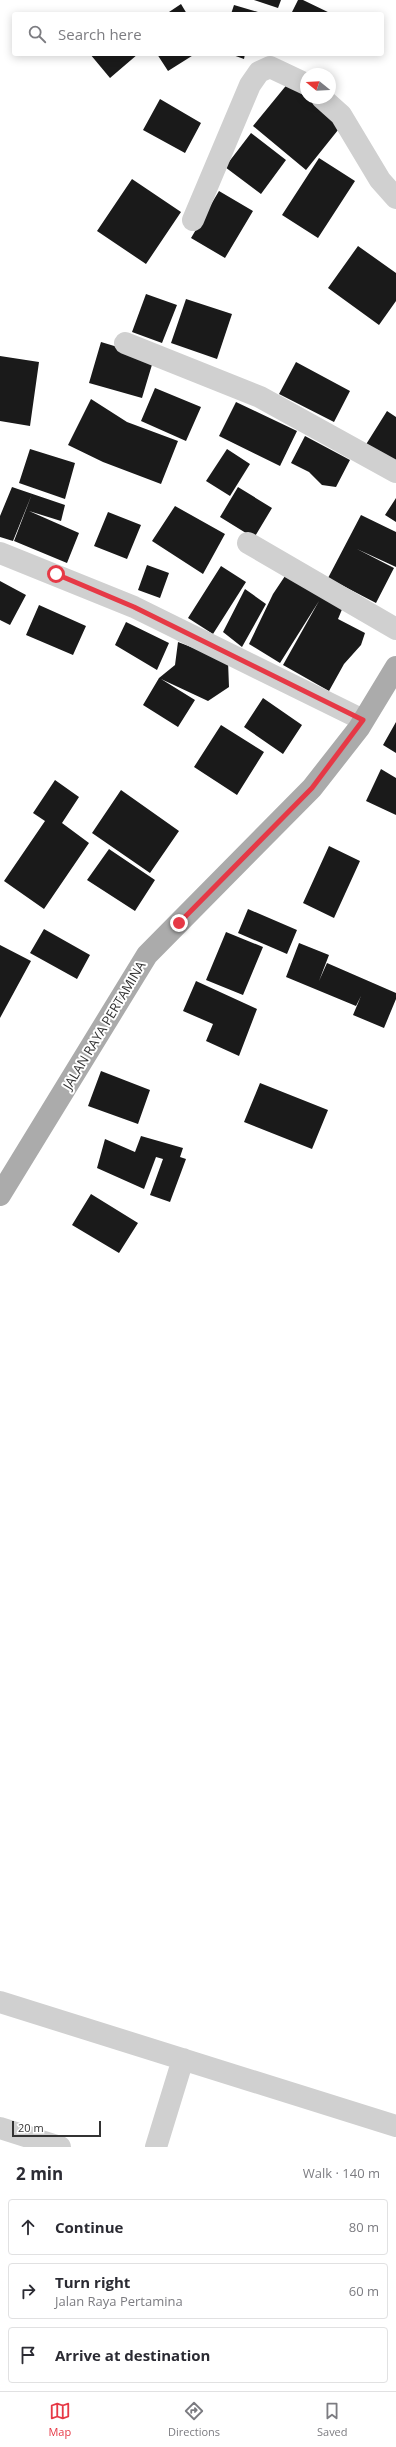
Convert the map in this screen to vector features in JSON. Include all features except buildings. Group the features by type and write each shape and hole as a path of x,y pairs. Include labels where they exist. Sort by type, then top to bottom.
{"main road":[{"name":"JALAN RAYA PERTAMINA","path":"0,1195 147,955 312,788 363,720 396,667"}],"street":[{"path":"193,220 250,85 259,72 270,67 300,81"},
{"path":"329,104 341,115 380,180 396,198"},
{"path":"125,342 260,397 396,472"},
{"path":"248,543 396,630"},
{"path":"0,553 134,607 363,720"},
{"path":"0,2002 396,2126"},
{"path":"156,2147 182,2059"},
{"path":"0,2128 60,2147"}],"route":[{"path":"56,574 134,607 363,720 359,728 312,788 248,855 179,923"}]}
